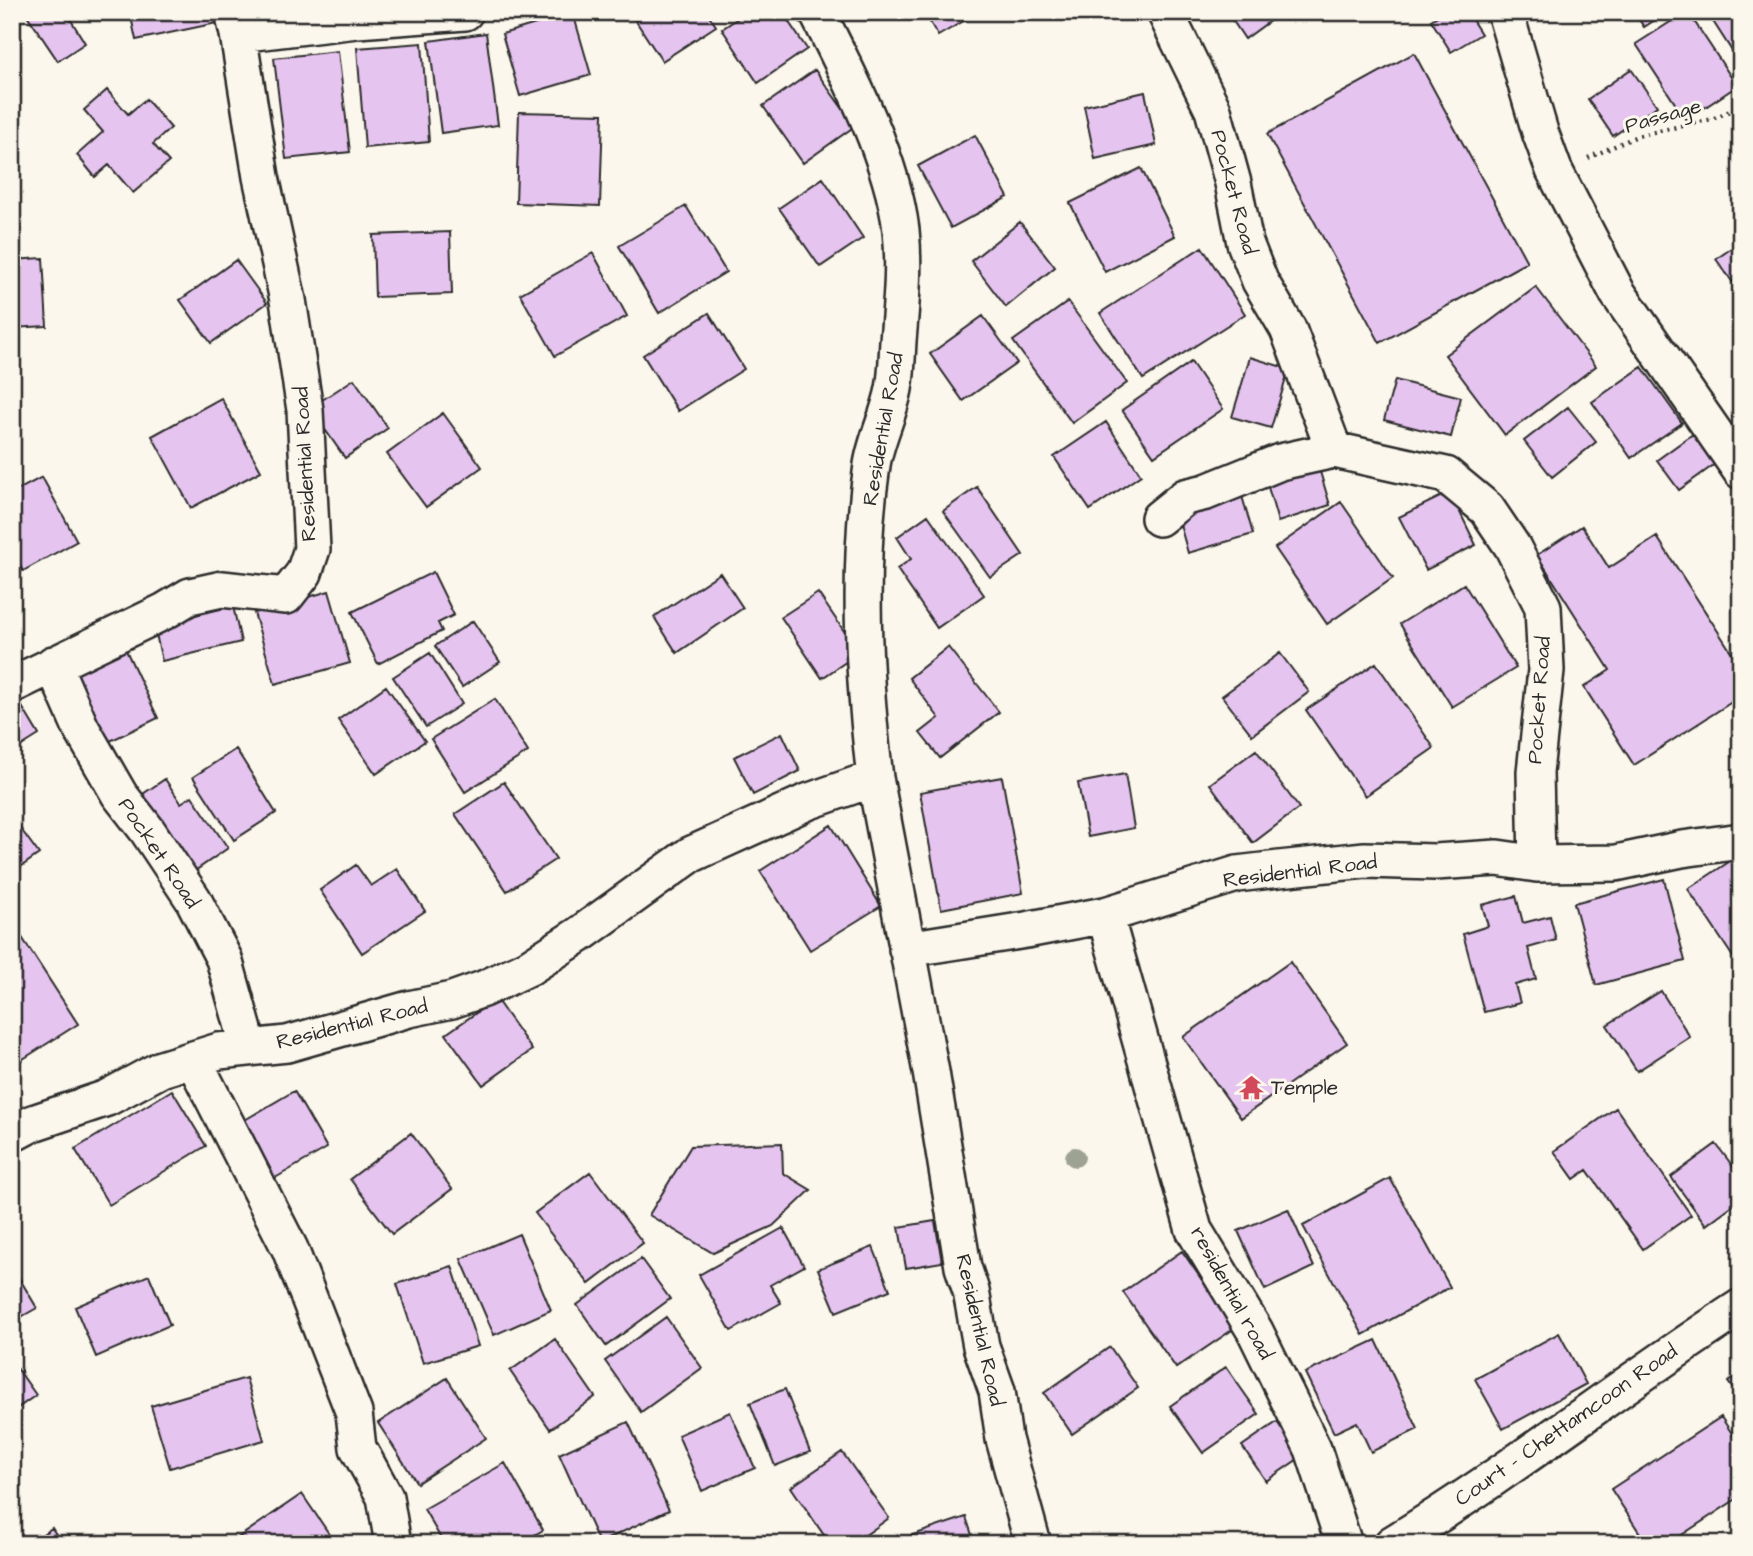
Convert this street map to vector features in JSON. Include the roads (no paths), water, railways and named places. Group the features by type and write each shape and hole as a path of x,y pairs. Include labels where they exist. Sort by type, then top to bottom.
{"street":[{"path":"236,23 357,20 465,12"},
{"name":"Residential Road","path":"817,12 846,69 882,156 901,229 904,278 894,389 873,463 863,566 869,729 875,778 931,1072 963,1267 971,1291 981,1346 997,1391 1004,1439 1033,1544"},
{"name":"Pocket Road","path":"1165,12 1213,110 1233,183 1245,243 1260,281 1288,329 1334,450"},
{"path":"1505,12 1540,132 1554,170 1617,292 1741,471"},
{"name":"Residential Road","path":"12,685 190,596 222,589 286,596 304,573 312,549 303,399 288,300 252,126 236,23"},
{"name":"Pocket Road","path":"1159,518 1185,497 1206,492 1280,462 1334,450 1446,474 1487,509 1512,546 1543,607 1546,670 1535,772 1537,864"},
{"name":"Pocket Road","path":"53,664 81,729 112,783 193,899 223,959 248,1048"},
{"name":"Residential Road","path":"12,1134 33,1123 107,1098 161,1069 192,1059 219,1051 287,1044 408,1009 452,1000 483,989 528,968 579,935 690,855 807,802 875,778"},
{"name":"Residential Road","path":"907,949 1105,915 1237,874 1365,860 1435,862 1497,858 1537,864 1616,863 1682,849 1741,841"},
{"name":"residential road","path":"1105,915 1194,1230 1255,1331 1313,1449 1344,1544"},
{"path":"192,1059 290,1249 354,1413 358,1448 385,1497 393,1544"},
{"name":"Court - Chettamcoon Road","path":"1392,1544 1741,1307"}],"place":[{"name":"Temple","path":"1251,1087"}]}
